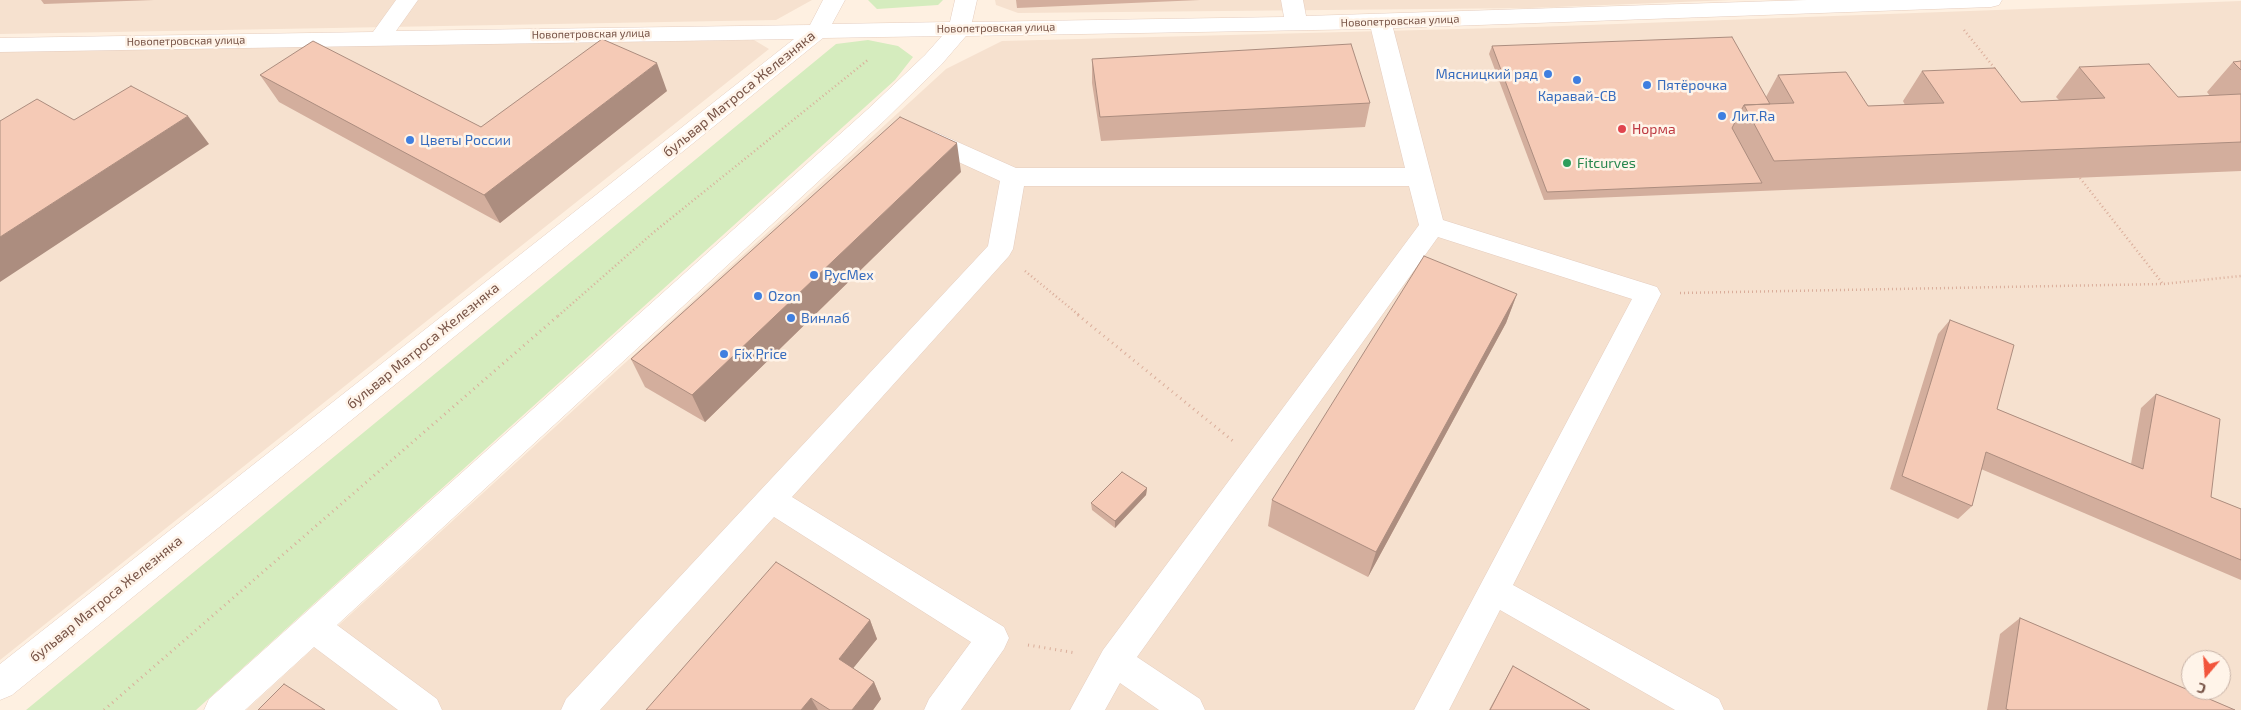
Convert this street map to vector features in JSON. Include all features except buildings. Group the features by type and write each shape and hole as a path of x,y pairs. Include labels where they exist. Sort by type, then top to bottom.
{"street":[{"path":"380,38 406,0"},
{"name":"бульвар Матроса Железняка","path":"0,684 818,30 834,0"},
{"path":"221,710 876,116 933,60 960,29 966,0"},
{"path":"1292,0 1296,23"},
{"name":"Новопетровская улица","path":"0,45 1380,22 1991,0"},
{"path":"1086,710 1115,660 1432,226 1380,22"},
{"path":"876,116 1013,177 1420,177"},
{"path":"578,710 1000,250 1013,177"},
{"path":"1431,710 1648,294 1432,226"},
{"path":"771,499 993,638 941,710"},
{"path":"1493,590 1707,710"},
{"path":"312,626 425,710"},
{"path":"1115,660 1188,710"}],"path":[{"path":"1942,2 2001,77"},
{"path":"104,710 654,232 874,55"},
{"path":"2080,178 2163,284"},
{"path":"1000,250 1259,463"},
{"path":"1648,294 2163,284 2241,276"},
{"path":"993,638 1115,660"}],"shaded area":[{"path":"0,0 812,0 776,20 0,34"},
{"path":"995,0 1732,0 1530,8 1018,13 996,5"},
{"path":"2241,1 2241,710 246,710 946,69 1002,41 1535,27"},
{"path":"754,40 769,49 0,660 0,51"}],"green space":[{"path":"868,0 943,0 938,5 877,9"},
{"path":"868,40 898,46 913,57 895,80 196,710 26,710 836,44"}],"place":[{"name":"Мясницкий ряд","path":"1548,74"},
{"name":"Каравай-СВ","path":"1577,80"},
{"name":"Пятёрочка","path":"1647,85"},
{"name":"Лит.Ra","path":"1722,116"},
{"name":"Норма","path":"1622,129"},
{"name":"Цветы России","path":"410,140"},
{"name":"Fitcurves","path":"1567,163"},
{"name":"РусМех","path":"814,275"},
{"name":"Ozon","path":"758,296"},
{"name":"Винлаб","path":"791,318"},
{"name":"Fix Price","path":"724,354"}]}
